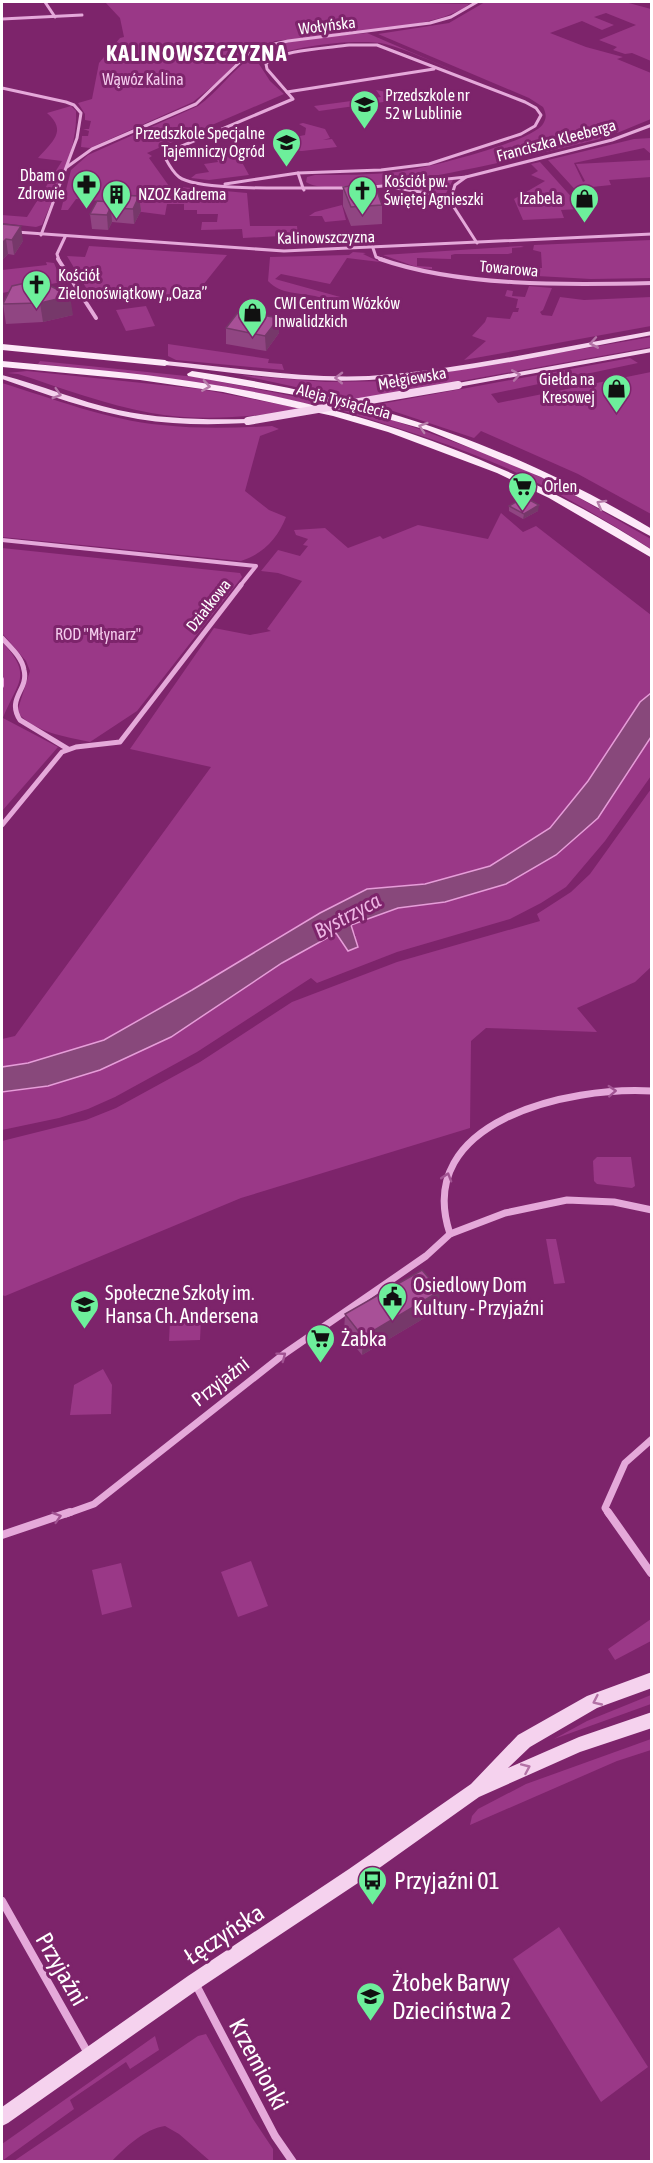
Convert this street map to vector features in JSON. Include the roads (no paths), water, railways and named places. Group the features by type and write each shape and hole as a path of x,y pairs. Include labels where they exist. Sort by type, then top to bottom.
{"main road":[{"name":"Mełgiewska","path":"165,363 304,377 377,378 462,367 651,333"},
{"path":"2,347 165,363"},
{"name":"Mełgiewska","path":"2,377 105,409 155,419 207,422 249,421 651,351"},
{"name":"Aleja Tysiąclecia","path":"2,354 224,378 342,402 444,434 524,465 597,502 651,534"},
{"name":"Aleja Tysiąclecia","path":"2,364 213,387 292,403 361,421 502,471 580,510 651,555"},
{"name":"Łęczyńska","path":"2,2117 194,1982 355,1875 473,1791 524,1742 593,1702 651,1680"},
{"name":"Łęczyńska","path":"473,1791 579,1745 651,1720"}],"street":[{"path":"45,2 54,17"},
{"name":"Wołyńska","path":"41,235 68,167 88,151 196,104 246,56 261,47 288,41 430,23 451,17 477,3"},
{"path":"2,20 82,15"},
{"path":"221,186 243,180 298,173 381,170 429,164 521,134 535,126 542,115 531,105 372,44 304,51 270,59 266,64 267,69 292,99 163,154 181,179 221,186 304,190 387,187 433,194 450,201 477,243"},
{"path":"287,92 435,68"},
{"path":"2,88 66,102 77,107 81,117 68,167"},
{"name":"Franciszka Kleeberga","path":"387,187 466,177 612,140 651,125"},
{"path":"74,148 88,151"},
{"path":"298,173 299,182 304,190"},
{"path":"450,201 455,185 466,177"},
{"name":"Kalinowszczyzna","path":"2,231 249,250 373,248 651,234"},
{"path":"65,237 57,254 58,259 96,318"},
{"name":"Towarowa","path":"373,248 376,257 401,266 444,274 540,284 651,283"},
{"name":"Działkowa","path":"2,540 256,566 120,742 105,746 68,749"},
{"path":"2,639 25,670 24,681 13,708 15,714 20,720 68,749 58,756 2,825"},
{"path":"450,1234 443,1210 444,1184 458,1155 485,1132 536,1106 572,1095 624,1090 651,1091"},
{"name":"Przyjaźni","path":"2,1535 94,1504 284,1354 426,1256 450,1234 505,1213 567,1200 614,1202 651,1210"},
{"path":"651,1439 625,1463 605,1508 651,1573"},
{"name":"Przyjaźni","path":"2,1901 89,2055"},
{"name":"Krzemionki","path":"194,1982 275,2136 293,2162"}],"water":[{"name":"Bystrzyca","path":"651,693 651,737 598,818 556,855 506,884 445,902 398,908 351,925 358,947 348,951 336,933 282,963 171,1037 100,1070 48,1086 2,1092 2,1067 28,1063 104,1040 320,913 367,889 425,884 490,866 550,828 588,781 640,702"}],"waterway":[{"path":"2,679 2,686"}],"place":[{"name":"Przedszkole nr 52 w Lublinie","path":"364,130"},
{"name":"Przedszkole Specjalne Tajemniczy Ogród","path":"286,168"},
{"name":"Dbam o Zdrowie","path":"86,210"},
{"name":"Kościół pw. Świętej Agnieszki","path":"363,216"},
{"name":"NZOZ Kadrema","path":"117,220"},
{"name":"Izabela","path":"584,224"},
{"name":"Kościół Zielonoświątkowy „Oaza”","path":"37,310"},
{"name":"CWI Centrum Wózków Inwalidzkich","path":"253,338"},
{"name":"Giełda na Kresowej","path":"616,414"},
{"name":"Orlen","path":"523,512"},
{"name":"Osiedlowy Dom Kultury - Przyjaźni","path":"392,1322"},
{"name":"Społeczne Szkoły im. Hansa Ch. Andersena","path":"84,1330"},
{"name":"Żabka","path":"320,1364"},
{"name":"Przyjaźni 01","path":"373,1906"},
{"name":"Żłobek Barwy Dzieciństwa 2","path":"371,2022"}],"district":[{"name":"KALINOWSZCZYZNA","path":"197,53"}],"park label":[{"name":"Wąwóz Kalina","path":"143,79"},
{"name":"ROD \"Młynarz\"","path":"98,634"}]}
